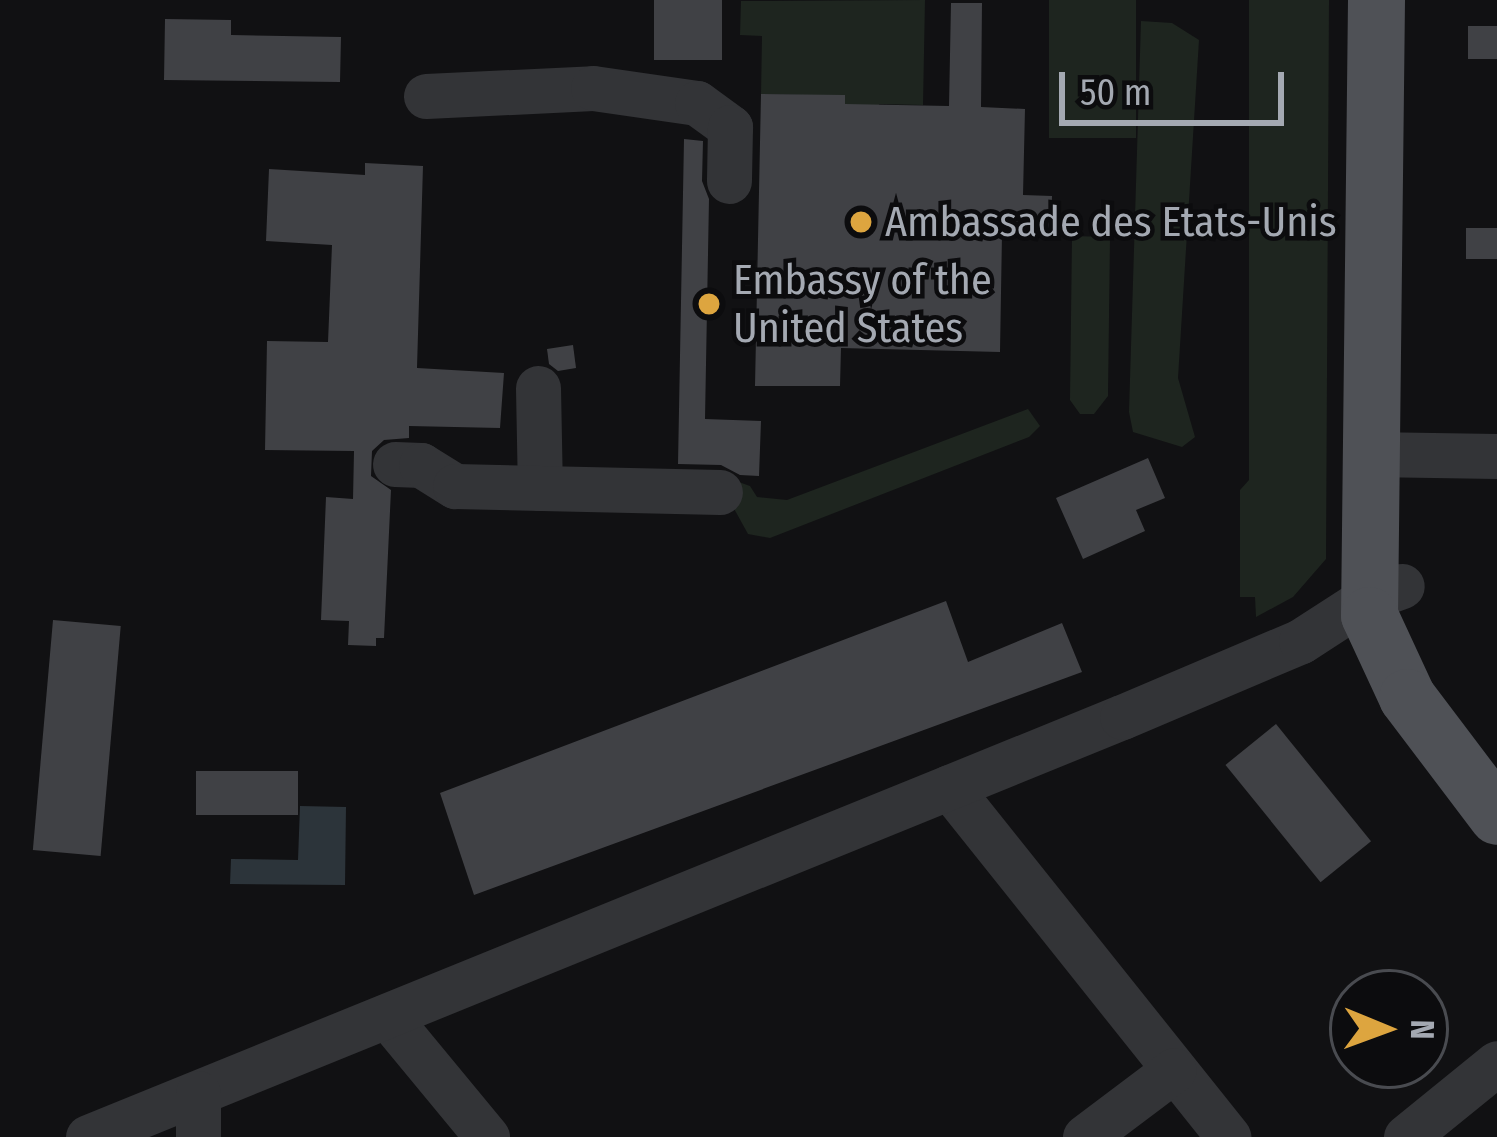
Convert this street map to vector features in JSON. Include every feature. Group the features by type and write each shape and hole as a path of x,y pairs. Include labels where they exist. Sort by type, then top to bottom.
{"main road":[{"path":"1376,0 1387,454"},
{"path":"1413,0 1387,454 1384,593 1373,631 1407,697 1497,816"},
{"path":"1384,593 1408,618 1429,667 1497,760"}],"street":[{"path":"426,96 593,88 697,103 730,127 729,181"},
{"path":"538,388 540,488"},
{"path":"1387,454 1497,456"},
{"path":"395,464 421,465 455,486 720,492"},
{"path":"88,1137 198,1115 387,1016 1300,641 1384,593"},
{"path":"949,787 1228,1137"},
{"path":"387,1016 487,1137"},
{"path":"1406,1137 1497,1063"},
{"path":"1085,1137 1174,1070"}],"shaded area":[{"path":"925,0 923,105 879,104 878,137 845,137 845,96 761,94 762,36 740,35 741,1"},
{"path":"1049,0 1136,0 1136,138 1049,138"},
{"path":"1249,0 1329,0 1326,559 1293,597 1256,617 1255,597 1240,597 1240,490 1249,480"},
{"path":"1141,21 1172,23 1199,40 1178,378 1195,437 1182,447 1133,432 1129,412"},
{"path":"1072,236 1110,237 1108,396 1094,414 1080,414 1070,400"},
{"path":"1028,409 1040,426 1029,437 770,538 748,534 732,505 736,481 750,486 757,497 787,500"},
{"path":"300,806 346,807 345,885 230,884 231,859 298,860"}],"building":[{"path":"654,0 722,0 722,60 654,60"},
{"path":"951,3 982,3 981,107 1025,109 1023,195 1052,196 1051,235 1002,234 1000,352 841,348 840,386 755,386 761,94 845,95 845,104 949,106"},
{"path":"165,19 231,20 231,35 341,37 340,82 164,80"},
{"path":"1468,26 1497,26 1497,59 1468,59"},
{"path":"684,139 703,141 702,181 709,199 705,419 761,421 759,476 740,475 721,465 678,464"},
{"path":"365,163 423,166 417,368 504,373 500,428 409,426 409,438 384,440 372,451 371,476 391,490 384,638 376,638 376,646 348,645 349,621 321,620 326,497 353,499 354,451 265,450 267,341 328,342 332,245 266,241 269,169 365,175"},
{"path":"1466,228 1497,228 1497,259 1466,259"},
{"path":"573,345 576,368 558,371 549,364 547,349"},
{"path":"1148,458 1165,498 1136,510 1145,531 1083,559 1056,498"},
{"path":"946,601 968,662 1062,623 1082,672 474,895 440,793"},
{"path":"53,620 121,626 101,856 33,850"},
{"path":"1276,724 1371,841 1321,882 1225,765"},
{"path":"196,771 298,771 298,815 196,815"}],"place":[{"name":"Ambassade des Etats-Unis","path":"861,222"},
{"name":"Embassy of the United States","path":"709,304"}]}
